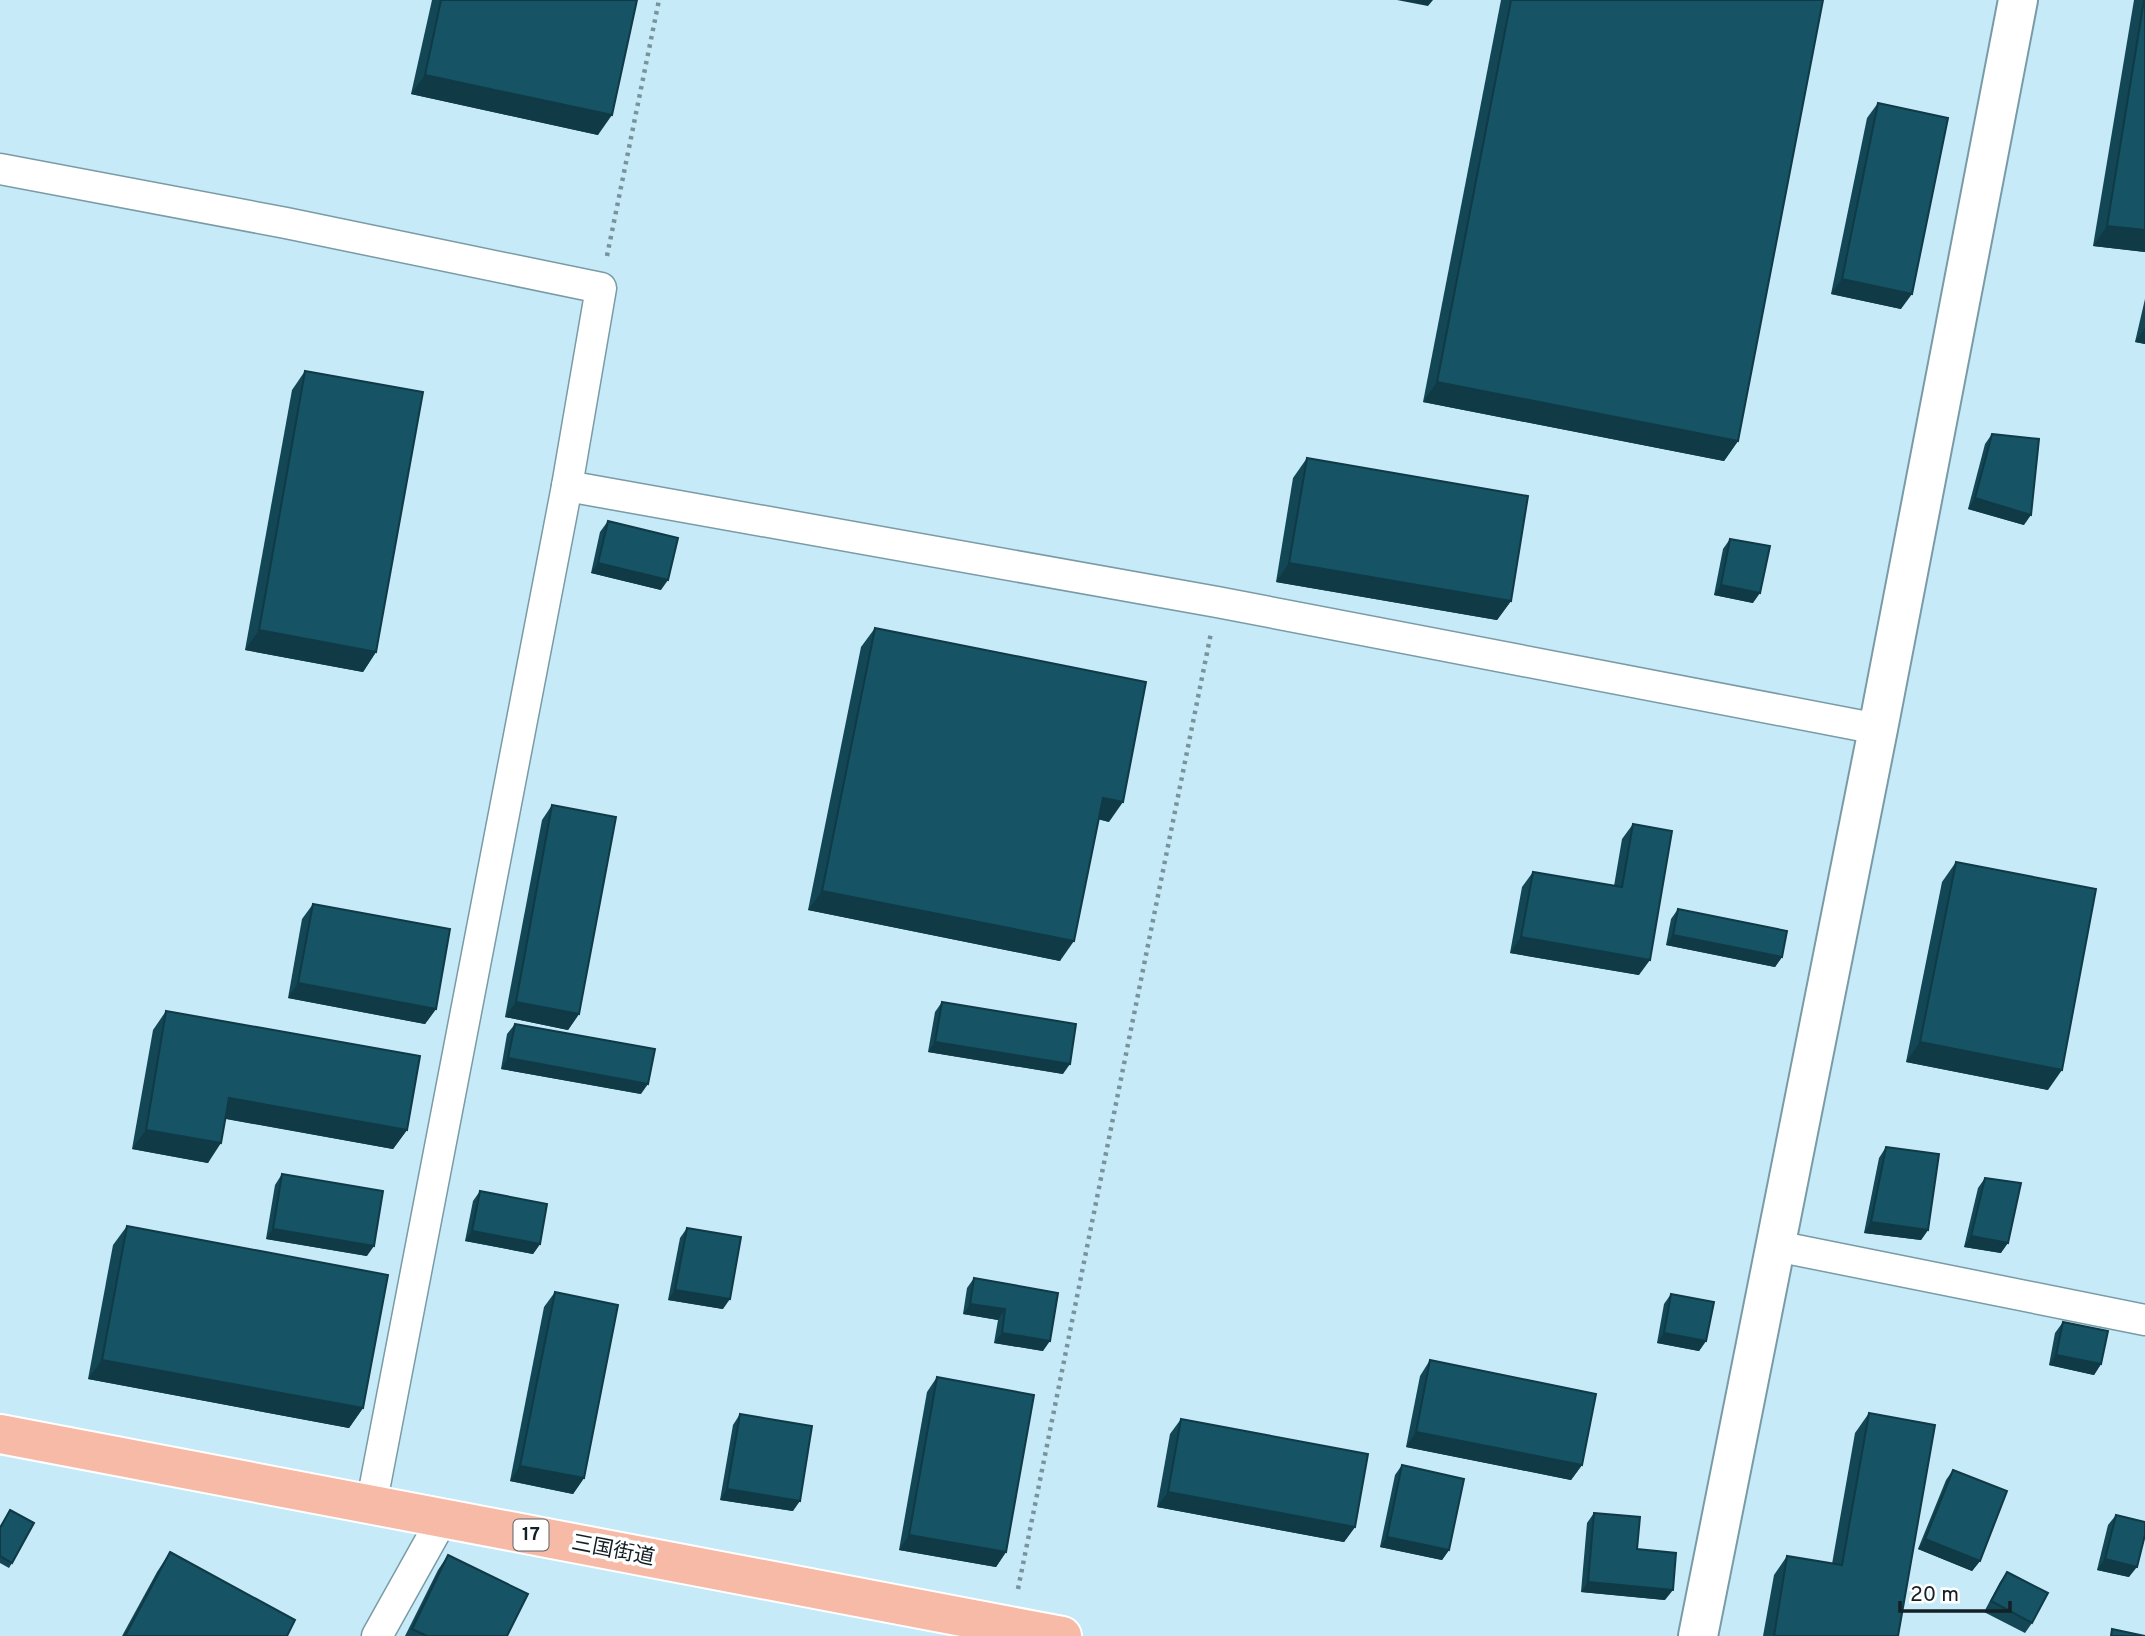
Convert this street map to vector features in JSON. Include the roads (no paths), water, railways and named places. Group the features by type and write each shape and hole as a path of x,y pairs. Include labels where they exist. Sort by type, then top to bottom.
{"highway":[{"name":"三国街道","path":"0,1434 1062,1636"}],"street":[{"path":"1698,1636 1878,729 2018,0"},
{"path":"0,169 286,223 601,288 567,486 371,1506"},
{"path":"567,486 1217,602 1878,729"},
{"path":"1776,1247 2145,1320"},
{"path":"377,1636 443,1518"}]}
